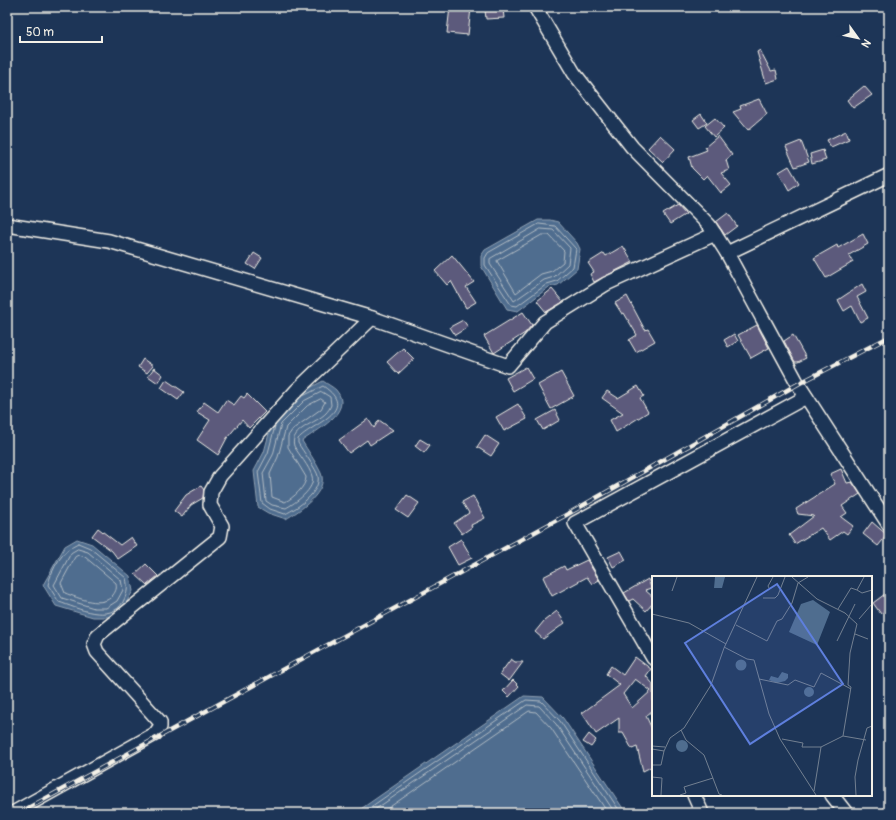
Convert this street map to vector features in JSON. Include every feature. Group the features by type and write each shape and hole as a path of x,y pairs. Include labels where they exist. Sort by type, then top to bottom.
{"street":[{"path":"536,7 574,73 632,147 709,225 727,253 806,397 889,525"},
{"path":"727,253 889,175"},
{"path":"7,225 109,241 372,318 508,366 545,322 606,284 715,234"},
{"path":"13,813 155,734 160,727 160,722 97,652 94,644 98,635 220,537 222,526 210,504 211,492 220,476 296,391 372,318"},
{"path":"652,656 575,523 806,397"},
{"path":"694,796 702,813"},
{"path":"833,796 846,813"}],"water":[{"path":"538,220 558,222 577,243 580,249 577,269 558,285 549,287 518,311 507,309 481,266 481,256 485,250"},
{"path":"323,381 336,390 341,398 341,406 331,420 302,441 321,473 321,487 317,494 305,506 286,519 268,513 258,507 254,471 264,452 273,419 298,394"},
{"path":"77,539 92,544 130,576 133,591 124,607 109,617 93,617 56,606 43,585 65,546"},
{"path":"524,696 543,697 563,718 626,813 355,813"}],"building":[{"path":"450,7 471,8 468,35 447,33"},
{"path":"503,9 504,18 486,19 485,10"},
{"path":"760,50 771,71 776,70 778,79 766,83 757,52"},
{"path":"864,86 872,95 853,108 847,100"},
{"path":"759,99 767,114 748,130 733,112 741,109 740,106"},
{"path":"701,114 707,123 699,128 693,120"},
{"path":"715,118 724,128 714,137 705,126"},
{"path":"846,131 849,139 831,147 827,140"},
{"path":"660,135 675,149 663,162 648,148"},
{"path":"718,136 732,155 726,160 729,170 721,173 731,185 721,193 707,175 703,179 692,168 689,157 707,150 705,147"},
{"path":"801,141 809,162 795,167 786,147"},
{"path":"823,150 826,160 812,164 810,154"},
{"path":"789,166 799,183 789,190 779,172"},
{"path":"678,205 686,214 670,224 663,214"},
{"path":"728,213 737,226 725,235 716,222"},
{"path":"863,234 868,244 849,255 853,262 826,278 814,258 837,245 838,248"},
{"path":"623,246 633,262 594,282 590,274 594,272 588,263 604,253 606,256"},
{"path":"254,253 262,258 255,269 247,264"},
{"path":"452,255 474,282 466,287 476,302 466,308 451,281 447,285 435,271"},
{"path":"862,284 866,292 857,297 868,318 860,322 852,306 844,311 838,300"},
{"path":"552,289 563,302 546,312 537,301"},
{"path":"627,296 645,330 648,329 655,341 636,352 629,340 637,335 624,313 622,314 615,303"},
{"path":"523,312 532,325 525,333 494,353 484,336"},
{"path":"463,320 468,327 455,335 450,327"},
{"path":"757,325 769,348 751,358 738,335"},
{"path":"734,334 738,341 728,347 724,340"},
{"path":"793,335 806,358 798,362 795,362 784,341"},
{"path":"403,348 414,359 398,374 387,362"},
{"path":"143,359 153,366 147,373 138,367"},
{"path":"526,367 533,379 513,391 506,378"},
{"path":"154,368 163,375 158,383 148,376"},
{"path":"561,372 574,396 551,409 538,385"},
{"path":"166,380 184,392 178,400 161,388"},
{"path":"638,386 644,396 640,398 648,412 616,432 610,420 623,413 602,398 607,391 618,398"},
{"path":"247,394 265,412 249,428 242,420 227,438 218,455 197,440 210,420 197,412 204,402 218,412 226,400 234,405 241,396 244,398"},
{"path":"518,404 527,419 504,431 496,417"},
{"path":"555,410 560,420 543,430 537,420"},
{"path":"368,419 374,428 379,420 393,430 370,445 367,440 349,453 339,440"},
{"path":"485,435 499,444 491,456 477,447"},
{"path":"420,439 430,445 424,453 415,446"},
{"path":"841,469 847,483 852,482 860,494 842,506 847,513 841,517 853,526 847,534 843,531 830,540 821,528 795,544 789,535 814,516 798,514 796,509 835,484 830,474"},
{"path":"201,486 204,490 203,498 191,505 182,517 174,511 186,495"},
{"path":"407,495 419,503 408,518 396,510"},
{"path":"473,496 485,518 471,525 472,527 462,534 454,523 469,513 462,502"},
{"path":"872,522 887,535 878,546 863,534"},
{"path":"98,528 120,545 131,537 137,546 118,559 112,551 92,536"},
{"path":"461,539 472,558 458,565 448,547"},
{"path":"621,551 626,560 613,567 608,557"},
{"path":"587,560 599,580 592,584 587,577 552,596 543,577 564,566 566,570"},
{"path":"146,564 158,576 147,585 135,574"},
{"path":"648,579 651,588 645,590 652,596 652,604 646,611 633,599 629,601 624,593"},
{"path":"889,591 889,608 881,614 873,603"},
{"path":"557,611 565,623 543,639 535,632 544,621"},
{"path":"635,657 651,669 646,676 652,683 652,711 646,716 652,729 652,766 643,771 637,747 632,749 623,733 619,733 619,718 596,734 582,713 620,685 606,674 611,666 623,675","holes":["635,679 651,691 632,708 623,694"]},
{"path":"511,659 515,662 523,662 509,681 500,674"},
{"path":"513,680 519,686 509,697 503,691"},
{"path":"589,734 596,740 591,747 583,742"}],"railway":[{"path":"19,813 566,515 798,384 889,337"}]}
